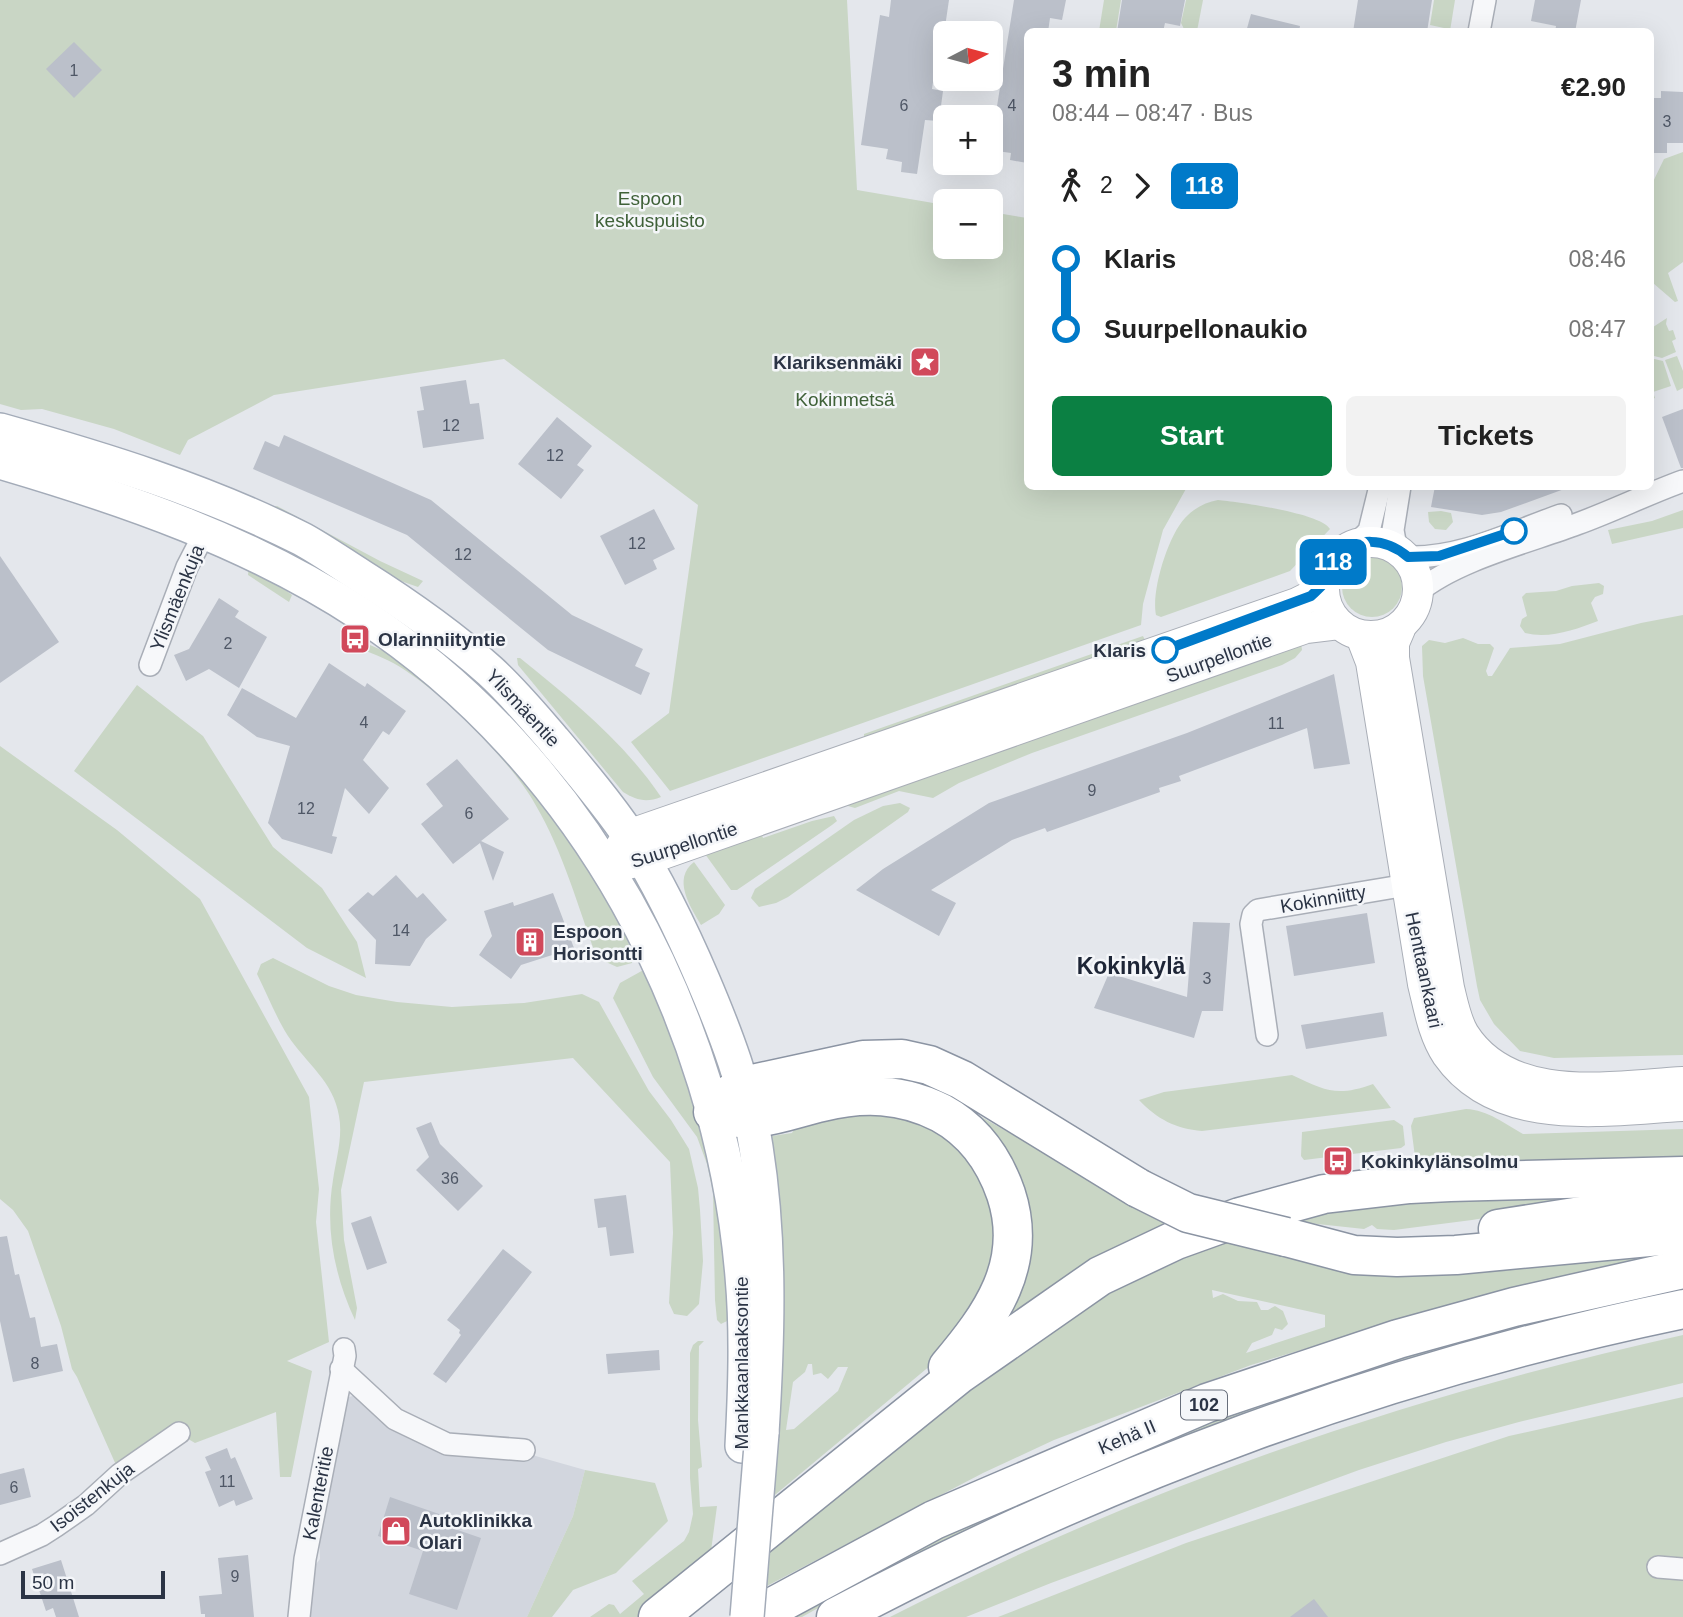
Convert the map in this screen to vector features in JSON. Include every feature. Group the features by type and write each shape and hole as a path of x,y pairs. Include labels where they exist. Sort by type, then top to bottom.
{"highway":[{"path":"713,1112 728,1118 747,1103 863,1060 902,1059 929,1065 962,1080 1138,1188 1188,1213 1354,1255 1456,1255 1683,1234"},
{"path":"747,1103 824,1101 861,1095 889,1096 913,1101 953,1120 973,1136 1000,1176 1010,1212 1012,1250 1007,1277 979,1330 946,1369 878,1438"},
{"path":"659,1617 958,1375 1100,1276 1176,1240 1240,1217 1324,1194 1410,1184 1683,1176"},
{"path":"1302,1241 1396,1242 1458,1236 1683,1200"},
{"name":"Kehä II","path":"754,1617 934,1520 1207,1404 1398,1339 1514,1307 1683,1269"},
{"name":"Kehä II","path":"836,1617 990,1539 1145,1471 1227,1439 1411,1377 1607,1325 1683,1309"}],"main road":[{"name":"Ylismäentie","path":"0,429 118,464 219,501 305,541 408,605 492,673 525,706 575,765 636,848 671,911 715,1007 747,1103"},
{"name":"Ylismäentie","path":"0,462 81,486 205,531 256,555 360,614 406,646 449,681 532,765 607,868 640,924 684,1020 713,1112"},
{"path":"1373,541 1402,552 1415,572 1418,592 1415,606 1400,629 1387,635 1350,630 1327,606 1324,583 1328,569 1335,559 1356,544 1373,541"},
{"name":"Suurpellontie","path":"607,868 636,848 1297,603 1311,596 1324,583"},
{"name":"Suurpellontie","path":"636,848 1306,628 1350,630"},
{"name":"Henttaankaari","path":"1400,629 1394,643 1394,658 1420,883 1423,984 1432,1021 1447,1055 1475,1082 1503,1098 1530,1107 1568,1110 1683,1106"},
{"name":"Henttaankaari","path":"1350,630 1371,662 1420,883 1455,1013 1463,1032 1484,1058 1514,1076 1542,1085 1569,1087 1683,1082"},
{"name":"Mankkaanlaaksontie","path":"727,1617 752,1439 768,1276 759,1171 747,1103"},
{"name":"Mankkaanlaaksontie","path":"713,1112 736,1226 742,1276 752,1439 747,1617"}],"street":[{"path":"1480,28 1485,0"},
{"path":"1418,592 1442,573 1605,514 1644,495 1683,481"},
{"path":"1356,544 1369,531 1379,490"},
{"path":"1399,490 1394,530 1402,552 1439,556 1458,552 1596,502 1644,495"},
{"name":"Ylismäenkuja","path":"150,664 187,567 205,531"},
{"name":"Kokinniitty","path":"1267,1035 1251,924 1253,915 1258,910 1420,883"},
{"name":"Kalenteritie","path":"299,1617 305,1559 343,1359 395,1419 447,1444 524,1450"},
{"name":"Isoistenkuja","path":"0,1554 42,1535 76,1512 120,1474 179,1433"},
{"path":"1658,1567 1683,1569"}],"shaded area":[{"path":"359,1394 415,1435 525,1453 585,1470 573,1516 527,1617 310,1617 313,1568 320,1559 319,1534 346,1398"}],"green space":[{"name":"Kokinmetsä","path":"0,0 847,0 857,190 933,203 933,259 1003,259 1003,214 1024,218 1024,490 1185,490 1163,530 1143,604 1141,625 670,791 631,742 669,713 698,505 504,359 274,395 188,440 180,455 114,429 42,409 21,410 0,404"},
{"path":"1104,0 1121,0 1116,28 1099,28"},
{"path":"1186,0 1203,0 1198,28 1184,28 1181,23"},
{"path":"1434,0 1455,0 1450,28 1430,25"},
{"path":"1683,152 1683,262 1668,273 1678,301 1675,302 1654,284 1654,180 1664,159"},
{"path":"1667,318 1669,331 1673,330 1676,339 1672,341 1676,352 1662,358 1654,356 1654,326"},
{"path":"1677,356 1683,371 1683,388 1677,391 1665,360"},
{"path":"1654,359 1663,361 1671,386 1654,392"},
{"path":"1218,500 1296,513 1323,523 1330,529 1290,571 1161,617 1156,615 1158,579 1173,537 1192,511"},
{"path":"277,506 423,581 418,587 395,579 273,507"},
{"path":"1683,510 1683,528 1612,544 1608,530 1652,521"},
{"path":"1428,512 1451,513 1453,522 1446,530 1435,529 1429,522"},
{"path":"1372,557 1393,566 1402,587 1393,608 1372,617 1351,608 1342,587 1351,566"},
{"path":"249,564 292,595 289,602 248,575"},
{"path":"1599,583 1604,586 1603,594 1595,597 1591,603 1598,621 1543,635 1525,633 1520,626 1522,619 1527,616 1522,597 1526,593"},
{"path":"1683,615 1683,1055 1554,1058 1520,1051 1494,1024 1480,1000 1423,676 1422,646 1429,640 1445,643 1463,638 1478,644 1490,644 1494,648 1486,671 1488,676 1492,676 1510,648 1560,644"},
{"path":"1143,636 1146,642 864,738 864,734"},
{"path":"1301,643 1302,650 1295,658 1282,665 1032,753 959,783 933,798 899,791 855,808 848,806 848,803"},
{"path":"370,645 404,660 506,753 595,876 628,940 632,963 617,967 597,958 554,841 535,804 511,770 478,733 442,699 399,666 366,651"},
{"path":"517,658 539,673 596,722 631,758 661,797 641,800 623,792 518,665"},
{"path":"137,685 203,736 273,847 322,888 357,942 366,978 307,948 74,771"},
{"path":"0,746 117,830 200,899 309,1097 319,1189 316,1222 329,1342 287,1361 312,1371 291,1477 280,1477 276,1412 195,1443 178,1433 120,1474 72,1369 61,1326 28,1231 13,1210 0,1199"},
{"path":"900,803 910,808 908,812 788,897 759,907 751,898 755,889 854,820 883,806"},
{"path":"834,816 837,821 832,825 737,890 731,890 705,854 761,832 763,838"},
{"path":"694,862 725,905 719,914 701,925 688,901 684,884 684,876"},
{"path":"273,958 329,986 356,995 397,1002 452,1007 524,1003 582,994 599,1002 649,1091 689,1149 700,1210 703,1261 699,1304 687,1316 674,1314 669,1303 673,1233 670,1162 573,1058 364,1082 341,1190 344,1240 357,1308 355,1320 337,1269 331,1234 331,1198 340,1140 339,1116 331,1093 288,1036 257,974 261,964"},
{"path":"647,968 699,1103 734,1305 727,1321 721,1324 717,1320 715,1300 713,1192 707,1164 697,1137 653,1077 613,998 620,983"},
{"path":"1292,1075 1323,1088 1341,1091 1373,1084 1391,1108 1202,1131 1168,1122 1139,1100 1164,1092"},
{"path":"852,1105 943,1127 998,1200 995,1277 943,1355 770,1499 768,1149 772,1136 792,1133 799,1120","holes":["808,1364 812,1364 813,1375 821,1373 828,1379 838,1367 848,1367 838,1391 794,1429 786,1430 793,1382 805,1372"]},
{"path":"962,1106 1186,1227 994,1335 1024,1216"},
{"path":"1466,1109 1489,1115 1523,1134 1683,1129 1683,1164 1497,1164 1442,1155 1415,1157 1411,1126 1414,1118"},
{"path":"1394,1120 1403,1126 1405,1145 1401,1148 1304,1160 1301,1156 1302,1132"},
{"path":"1665,1188 1394,1230 1377,1229 1372,1225 1364,1229 1299,1222 1296,1213 1343,1205"},
{"path":"1214,1237 1264,1252 1348,1265 1683,1249 1510,1288 1251,1365 1054,1440 983,1473 757,1591 762,1545 1072,1306","holes":["1212,1290 1325,1315 1325,1327 1246,1353 1252,1343 1272,1335 1275,1328 1282,1330 1288,1324 1283,1311 1275,1306 1261,1310 1257,1302 1238,1301 1223,1294 1213,1298"]},
{"path":"1683,1284 1683,1293 820,1607 802,1617 787,1617 970,1521 1174,1434 1421,1349"},
{"path":"1683,1335 1683,1383 1519,1422 1359,1470 966,1617 890,1617 985,1570 1082,1527 1277,1450 1477,1387"},
{"path":"698,1341 704,1341 699,1346 698,1420 702,1467 698,1469 700,1507 717,1506 711,1551 643,1617 590,1617 609,1604 614,1605 620,1614 644,1594 632,1581 684,1541 689,1532 693,1514 690,1478 690,1353"},
{"path":"1683,1397 1683,1617 998,1617 1186,1543 1509,1436"},
{"path":"585,1470 655,1483 668,1521 616,1573 573,1590 552,1617 527,1617 573,1516"}],"building":[{"path":"891,0 949,0 946,21 933,21 932,89 943,91 941,105 933,105 933,121 925,120 917,174 901,172 902,162 886,159 888,149 861,145 880,15 889,17"},
{"path":"1014,0 1066,0 1062,20 1050,18 1049,28 1024,28 1024,162 1010,160 1011,153 1003,152 1003,105 997,105 999,91 1003,91 1003,69"},
{"path":"1122,0 1185,0 1180,26 1165,23 1164,28 1118,28"},
{"path":"1358,0 1432,0 1428,28 1354,28"},
{"path":"1535,0 1581,0 1576,28 1556,28 1531,21"},
{"path":"1251,14 1300,26 1300,28 1247,28"},
{"path":"74,42 102,70 74,98 46,69"},
{"path":"1661,91 1683,92 1683,143 1667,143 1667,153 1654,153 1654,98 1661,98"},
{"path":"466,380 470,404 479,403 484,439 423,448 417,411 424,410 420,387"},
{"path":"1683,409 1683,468 1681,468 1662,417"},
{"path":"557,417 592,446 577,465 584,470 561,499 518,464"},
{"path":"284,435 431,500 572,615 643,649 635,666 650,673 641,695 548,650 407,535 253,469 265,441 279,447"},
{"path":"1434,490 1562,490 1501,512 1482,515 1431,507"},
{"path":"654,509 675,549 653,560 657,569 625,585 600,536"},
{"path":"0,556 59,642 0,683"},
{"path":"219,598 239,611 235,617 267,637 239,688 209,669 186,681 174,655 189,649"},
{"path":"329,663 365,687 367,683 406,711 389,735 383,731 363,760 389,788 369,814 345,788 332,836 337,837 332,854 282,839 268,823 290,746 257,737 227,715 242,688 296,718"},
{"path":"1334,674 1350,764 1314,769 1307,728 1179,776 1181,781 1159,788 1160,792 1047,832 1045,828 1012,840 931,890 956,903 939,936 856,890 883,869 989,803 1187,733"},
{"path":"457,759 509,819 481,841 504,852 493,881 480,843 453,864 421,824 443,806 426,784"},
{"path":"396,875 417,898 423,893 447,920 426,939 410,966 375,964 376,940 348,910 368,892 373,896"},
{"name":"Espoon Horisontti","path":"553,893 574,948 521,965 511,979 479,955 492,936 484,911 513,902 514,906"},
{"path":"1367,913 1375,963 1294,976 1286,926"},
{"path":"1193,922 1230,923 1223,1011 1202,1011 1194,1038 1094,1008 1109,973 1187,997"},
{"path":"1383,1012 1387,1036 1306,1049 1301,1025"},
{"path":"431,1122 440,1144 483,1186 458,1211 416,1170 429,1157 416,1128"},
{"path":"626,1195 634,1253 610,1256 606,1227 598,1228 594,1199"},
{"path":"371,1216 387,1263 367,1270 351,1223"},
{"path":"7,1236 15,1275 19,1274 30,1318 35,1317 41,1347 57,1344 63,1371 13,1382 0,1321 0,1237"},
{"path":"503,1249 532,1272 446,1383 433,1374 461,1335 460,1330 447,1320"},
{"path":"659,1350 660,1370 608,1374 606,1354"},
{"path":"227,1448 231,1459 235,1457 253,1499 236,1506 234,1500 219,1507 205,1472 211,1470 205,1457"},
{"path":"24,1468 31,1497 0,1505 0,1474"},
{"path":"390,1497 448,1518 446,1526 481,1538 457,1610 409,1594 423,1551 378,1536"},
{"path":"248,1555 254,1617 205,1617 205,1614 201,1614 199,1596 222,1594 218,1558"},
{"path":"61,1560 79,1617 56,1617 53,1608 46,1611 32,1569"},
{"path":"1314,1599 1328,1617 1290,1617"}],"bus line":[{"name":"118","path":"1165,650 1311,596 1324,583 1328,569 1335,559 1356,544 1373,541 1385,543 1396,547 1408,557 1439,556 1458,552 1514,531"}],"place":[{"name":"Klariksenmäki","path":"925,362"},
{"name":"Olarinniityntie","path":"355,639"},
{"name":"Klaris","path":"1165,650"},
{"name":"Espoon Horisontti","path":"530,942"},
{"name":"Kokinkylänsolmu","path":"1338,1161"},
{"name":"Autoklinikka Olari","path":"396,1531"}],"district":[{"name":"Kokinkylä","path":"1131,966"}],"park label":[{"name":"Espoon keskuspuisto","path":"650,209"}]}
